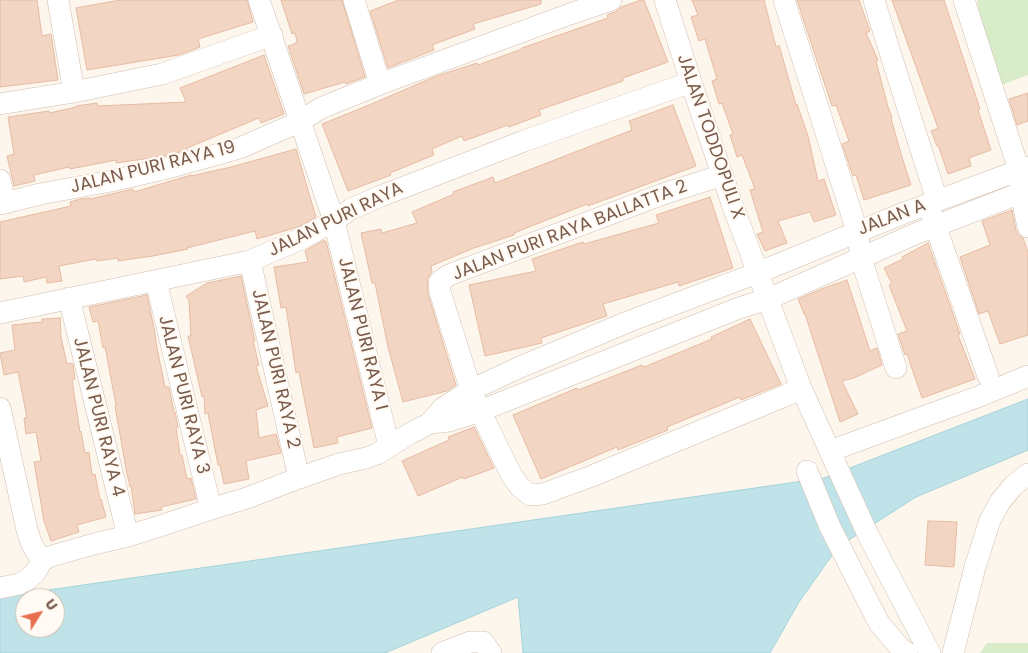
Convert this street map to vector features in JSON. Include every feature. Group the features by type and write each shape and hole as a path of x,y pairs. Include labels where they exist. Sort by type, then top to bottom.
{"street":[{"path":"58,0 74,92"},
{"name":"JALAN PURI RAYA I","path":"260,0 334,221 389,446"},
{"name":"JALAN PURI RAYA 19","path":"2,203 111,181 219,154 255,142 301,121 321,108 380,84 611,0"},
{"name":"JALAN TODDOPULI X","path":"665,0 722,175 801,388 868,537 930,653"},
{"path":"784,0 857,231 861,258 896,368"},
{"path":"874,0 932,202 936,226 988,376"},
{"path":"964,0 1023,169 1028,227"},
{"path":"358,1 380,84"},
{"path":"0,104 74,92 162,74 272,35"},
{"name":"JALAN PURI RAYA","path":"0,313 250,261 302,238 334,221 351,209 381,196 524,141 691,82"},
{"name":"JALAN A","path":"430,423 443,408 471,390 527,365 630,321 757,273 857,231 1023,169"},
{"name":"JALAN PURI RAYA BALLATTA 2","path":"471,390 440,292 439,283 443,279 663,194 722,175"},
{"path":"0,180 2,203"},
{"name":"JALAN A","path":"430,423 449,421 480,411 768,298 936,226 1025,191"},
{"name":"JALAN PURI RAYA 2","path":"250,261 299,478"},
{"name":"JALAN PURI RAYA 3","path":"156,280 211,509"},
{"path":"729,284 738,294 739,308"},
{"name":"JALAN PURI RAYA 4","path":"69,298 128,536"},
{"path":"832,455 1028,376"},
{"path":"471,390 512,476 520,487 530,494 543,494 601,472 801,388"},
{"path":"0,408 27,530 32,545 42,561"},
{"path":"0,588 19,584 27,580 35,573 42,561 48,557 128,536 247,498 339,464 366,458 430,423"},
{"path":"807,471 830,528 879,623 907,653"},
{"path":"953,653 974,567 990,520 1000,502 1013,486 1028,474"},
{"path":"442,653 470,642 483,642 491,653"}],"green space":[{"path":"977,0 1028,0 1028,75 993,88"},
{"path":"987,643 1028,643 1028,653 980,653"}],"water":[{"path":"1028,399 1028,450 916,497 838,547 799,602 770,653 523,653 518,597 385,653 0,653 0,597 15,595 15,638 65,638 65,588 62,588 824,478"}],"building":[{"path":"0,0 37,0 42,36 51,34 58,80 0,87"},
{"path":"120,0 247,0 253,22 198,39 200,47 179,55 87,70 76,8"},
{"path":"281,0 342,0 365,77 346,84 345,82 304,94 288,46 297,42 295,33 292,34"},
{"path":"399,0 541,0 541,4 473,24 475,29 432,45 434,50 388,68 370,11"},
{"path":"644,0 668,62 623,78 623,81 539,110 541,115 509,127 508,125 464,141 462,136 432,149 434,155 390,173 391,175 348,191 322,124 434,77 477,63 478,65 608,18 607,15 621,7"},
{"path":"692,0 764,0 776,47 779,45 796,105 808,136 818,181 824,179 836,215 814,222 810,212 778,221 787,243 765,251 757,234 763,232 750,190 755,189 742,155 737,157 730,135 733,134 722,103 719,104 712,81 717,79 705,39 699,41 691,17 698,15"},
{"path":"797,0 859,0 870,31 866,33 878,60 876,61 891,119 911,185 864,200 856,175 853,176 842,144 849,141 836,105 832,106"},
{"path":"892,0 944,0 980,109 978,110 991,150 969,158 971,166 948,174 931,131 938,128"},
{"path":"264,55 284,114 261,123 259,118 187,148 187,150 165,156 116,163 116,160 70,169 69,167 34,175 35,181 14,186 7,156 14,154 8,117 49,111 50,113 97,103 98,106 186,102 180,88"},
{"path":"1028,93 1028,121 1017,125 1009,99"},
{"path":"673,105 696,166 588,206 587,204 514,233 514,235 474,248 431,266 432,272 427,279 428,294 456,385 447,391 403,402 388,347 375,283 372,283 361,233 381,229 382,233 417,223 412,212 454,194 453,192 493,177 495,183 632,130 629,121"},
{"path":"296,149 316,217 298,227 257,239 255,231 188,249 153,256 118,261 118,258 97,261 96,259 59,266 62,281 47,283 46,277 24,282 23,276 0,279 0,222 71,206 70,202 80,199 90,199 133,189 134,192 191,175 231,167"},
{"path":"710,197 733,268 679,286 678,282 603,304 607,316 541,338 542,343 485,356 469,285 536,271 532,259 583,242 584,244 659,223 656,215"},
{"path":"1012,210 1016,230 1019,236 1023,238 1028,252 1028,335 1000,344 988,311 979,314 960,257 990,245 982,221"},
{"path":"326,241 372,428 337,437 338,443 314,448 299,372 296,373 286,307 281,308 274,267 308,262 305,251"},
{"path":"928,243 960,334 958,335 975,379 922,398 898,334 907,331 889,285 892,284 884,268 903,259 902,257"},
{"path":"241,276 259,365 256,366 268,406 256,410 259,438 276,434 281,453 246,461 249,479 224,484 220,465 218,465 208,413 205,414 204,396 202,397 188,336 191,336 189,301 186,296 207,283"},
{"path":"847,280 870,351 877,348 882,365 854,378 842,381 858,414 840,422 805,314 798,299"},
{"path":"147,295 165,387 169,387 175,412 180,455 182,455 187,479 191,478 196,499 161,507 162,510 135,514 105,347 103,348 98,321 93,322 89,307"},
{"path":"60,318 61,337 67,364 73,364 75,379 72,380 80,432 85,453 89,452 92,475 95,474 100,500 106,517 77,525 79,532 51,541 44,521 34,462 41,461 36,432 26,434 24,418 27,418 18,372 4,375 0,353 15,350 12,325 42,322 42,319"},
{"path":"750,319 781,384 741,400 740,397 667,427 668,430 618,450 617,447 541,479 513,415 577,388 578,390 642,365 644,367 712,339 711,337"},
{"path":"474,427 494,468 464,479 463,477 418,496 402,461 449,440 448,437"},
{"path":"928,521 957,522 954,567 925,565"}]}
